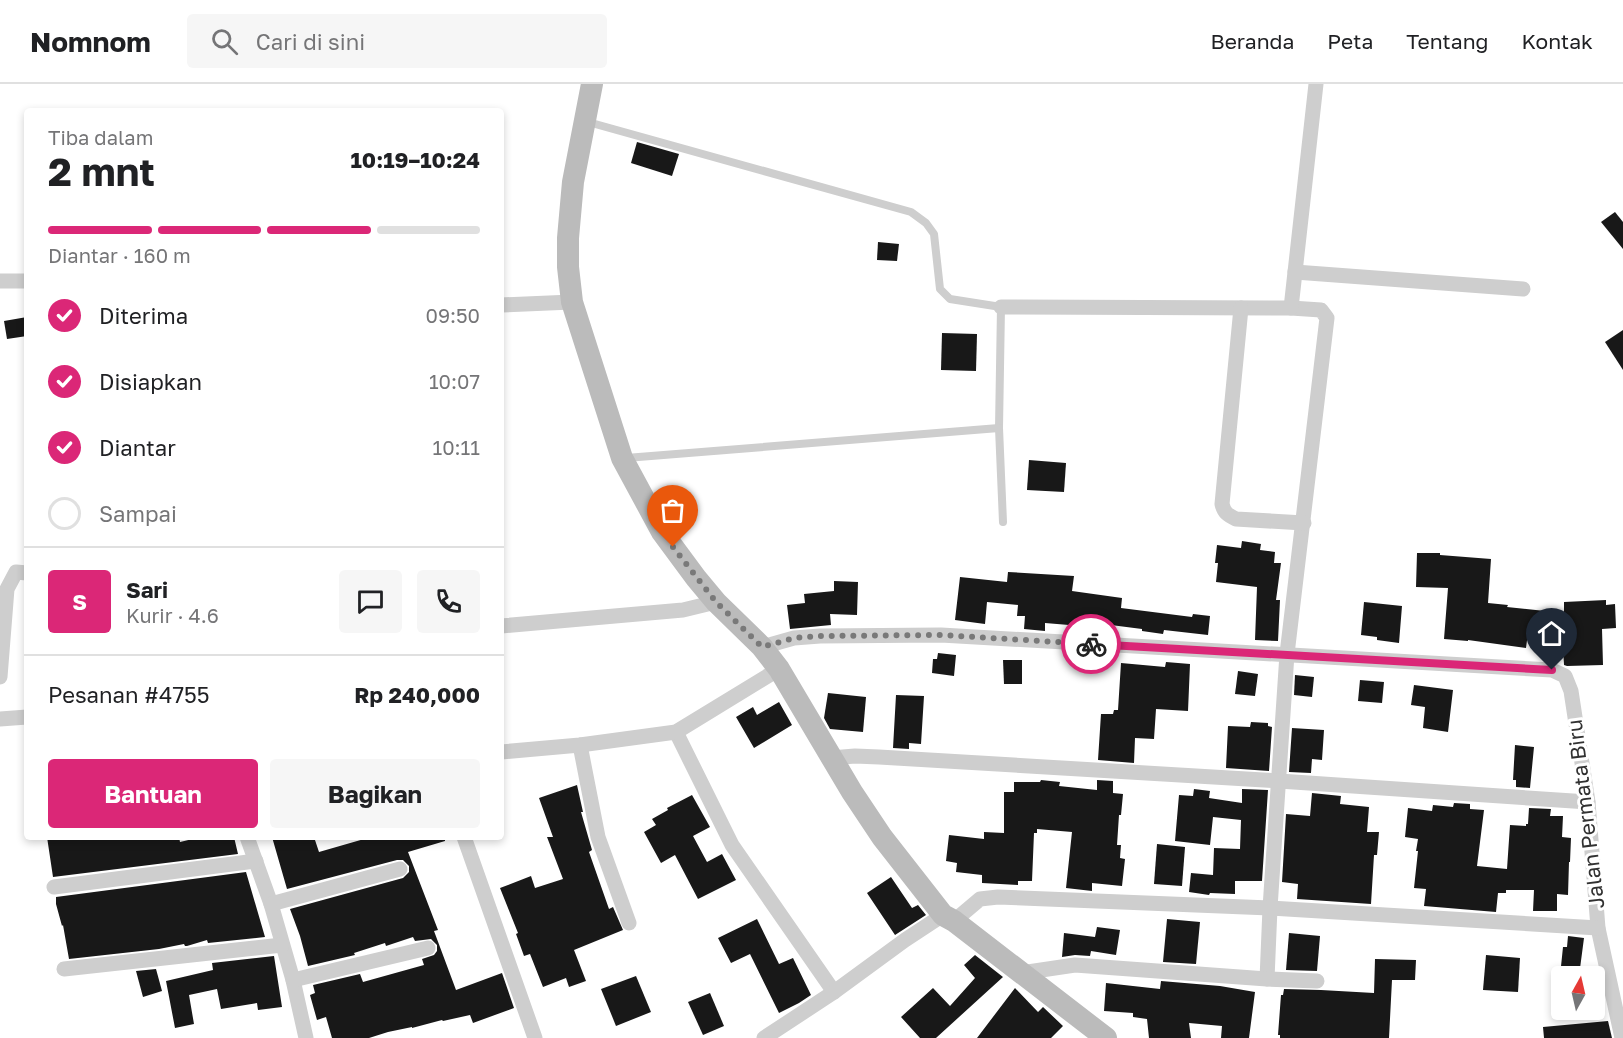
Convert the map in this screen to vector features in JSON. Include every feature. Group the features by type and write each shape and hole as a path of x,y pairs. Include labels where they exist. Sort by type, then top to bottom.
{"street":[{"path":"592,84 573,182 568,267 572,302 622,458 662,532 716,602 762,647 779,669 831,758 882,837 948,918 1106,1038"},
{"path":"1291,308 1316,84"},
{"path":"1295,272 1523,289"},
{"path":"0,281 24,281"},
{"path":"504,305 572,302"},
{"path":"1001,307 1291,308 1321,310 1327,318 1287,654 1269,908 1267,979"},
{"path":"1241,308 1222,504 1224,511 1236,519 1304,523"},
{"path":"0,677 6,589 16,572 24,573"},
{"path":"504,626 682,610 716,602"},
{"name":"Jalan Permata Biru","path":"762,647 794,638 941,635 1552,670 1565,676 1571,691 1588,802 1599,928 1622,1038"},
{"path":"504,752 580,745 676,732 779,669"},
{"path":"0,719 24,717"},
{"path":"676,732 732,845 834,992"},
{"path":"580,745 598,837 629,923"},
{"path":"831,758 879,757 1588,802"},
{"path":"248,840 271,904 293,980 306,1038"},
{"path":"465,840 534,1038"},
{"path":"54,887 256,861"},
{"path":"271,904 400,869"},
{"path":"764,1038 834,992 904,940 980,900 998,897 1269,908 1599,928"},
{"path":"64,969 282,945"},
{"path":"293,980 428,948"},
{"path":"1021,973 1075,965 1317,981"}],"lane":[{"path":"584,121 911,212 926,223 934,234 940,289 950,299 1001,307 999,428 1003,522"},
{"path":"622,458 999,428"}],"building":[{"path":"637,142 679,154 672,176 631,163"},
{"path":"1615,212 1623,222 1623,249 1601,222"},
{"path":"878,242 899,244 897,261 877,260"},
{"path":"24,318 24,336 7,339 4,321"},
{"path":"1623,330 1623,370 1605,342"},
{"path":"942,333 977,334 976,371 941,370"},
{"path":"1029,460 1066,463 1064,492 1027,490"},
{"path":"1242,541 1261,544 1260,550 1275,552 1274,563 1281,563 1276,600 1280,600 1278,641 1255,640 1257,587 1216,582 1217,545 1241,548"},
{"path":"1417,553 1440,553 1440,555 1491,559 1488,603 1564,613 1564,602 1606,600 1606,605 1615,604 1616,628 1602,629 1603,665 1564,665 1562,628 1529,625 1526,648 1444,639 1448,588 1416,587"},
{"path":"1008,572 1074,576 1072,591 1122,598 1121,608 1192,617 1193,614 1210,616 1208,635 1164,630 1163,634 1103,624 1102,632 1080,630 1081,626 1045,623 1045,631 1024,629 1025,616 1017,616 1018,605 987,602 985,624 955,620 960,577 1007,582"},
{"path":"834,581 858,582 857,615 830,614 831,625 790,629 787,605 805,603 804,594 834,591"},
{"path":"1364,602 1402,606 1399,643 1361,635"},
{"path":"938,653 956,655 954,676 932,673 933,659 937,659"},
{"path":"1003,660 1022,660 1022,684 1004,684"},
{"path":"1166,662 1190,664 1188,711 1156,709 1154,739 1135,738 1134,763 1098,760 1101,714 1113,714 1114,710 1118,710 1121,663 1165,667"},
{"path":"1238,671 1258,674 1255,696 1235,694"},
{"path":"1295,675 1314,677 1312,697 1294,695"},
{"path":"1360,680 1384,682 1382,703 1358,701"},
{"path":"1414,685 1453,690 1448,732 1423,728 1425,707 1411,705"},
{"path":"828,693 866,697 863,732 830,729 824,718"},
{"path":"896,695 924,696 921,744 909,743 909,749 893,748"},
{"path":"779,702 792,725 754,748 736,717 753,707 757,715"},
{"path":"1251,722 1268,723 1268,726 1272,727 1269,771 1226,768 1228,726 1250,727"},
{"path":"1292,728 1324,730 1322,760 1312,759 1311,773 1289,772"},
{"path":"1515,745 1534,747 1530,788 1516,787 1516,780 1513,780"},
{"path":"1041,780 1060,782 1059,786 1097,790 1097,780 1113,781 1113,793 1123,794 1117,845 1121,845 1120,858 1125,859 1122,886 1092,883 1092,891 1066,888 1072,832 1037,829 1037,833 1034,833 1032,881 1018,881 1018,885 982,883 982,875 956,872 957,863 946,861 949,835 984,839 984,832 1004,833 1004,792 1014,792 1014,782 1040,782"},
{"path":"577,785 583,812 581,812 592,850 589,852 609,909 613,907 623,930 574,950 586,981 569,987 566,978 543,987 530,954 524,956 516,934 518,933 500,888 531,876 535,888 563,879 547,837 553,837 539,798"},
{"path":"1194,789 1210,791 1209,798 1242,803 1242,789 1268,790 1262,881 1235,881 1235,894 1210,893 1209,895 1189,892 1191,873 1213,875 1214,848 1240,849 1241,820 1213,817 1210,845 1175,841 1179,795 1193,796"},
{"path":"1312,793 1341,796 1340,804 1369,807 1367,832 1379,832 1377,855 1374,855 1371,904 1297,899 1298,884 1282,882 1286,814 1310,816"},
{"path":"692,795 710,827 693,836 707,862 722,854 736,880 698,899 675,855 661,863 644,832 656,825 652,819"},
{"path":"1454,803 1470,804 1470,809 1484,810 1477,866 1507,869 1510,825 1526,826 1529,808 1551,809 1550,816 1563,816 1562,837 1571,838 1568,895 1557,894 1557,911 1533,911 1534,890 1506,890 1506,893 1498,893 1496,912 1424,906 1426,889 1414,888 1418,839 1405,837 1408,808 1432,811 1433,805 1453,807"},
{"path":"47,840 180,840 180,842 235,840 238,854 53,877"},
{"path":"273,840 315,840 319,852 361,840 445,840 408,852 438,930 434,931 456,990 502,973 514,1008 473,1023 470,1015 369,1038 332,1038 326,1017 317,1020 310,995 315,993 313,985 360,974 363,982 424,965 422,959 434,955 437,945 431,939 415,941 413,937 386,946 385,943 354,953 355,955 308,966 290,909 403,878 409,872 409,866 403,860 287,889"},
{"path":"1157,844 1185,847 1182,886 1154,884"},
{"path":"246,872 265,937 208,943 207,940 187,946 184,944 69,959 56,897"},
{"path":"891,877 912,908 918,905 926,915 895,935 867,893"},
{"path":"757,919 779,964 793,958 811,995 779,1013 750,954 731,963 718,938"},
{"path":"1167,919 1200,922 1196,964 1163,962"},
{"path":"1097,927 1120,930 1116,955 1091,951 1090,956 1062,957 1064,933 1095,937"},
{"path":"1289,933 1320,936 1317,971 1286,970"},
{"path":"1568,936 1584,938 1580,966 1561,966 1563,947 1567,947"},
{"path":"975,955 1003,977 936,1038 920,1038 901,1017 933,988 950,1006 975,978 964,965"},
{"path":"1486,955 1520,958 1518,992 1483,990"},
{"path":"274,956 282,1007 258,1010 257,1003 221,1009 217,989 189,995 194,1024 175,1028 166,981 213,970 212,963"},
{"path":"1375,959 1416,960 1415,980 1392,980 1389,1038 1280,1038 1278,1035 1281,995 1284,989 1374,993"},
{"path":"156,969 162,991 143,997 136,971"},
{"path":"636,976 651,1012 616,1026 601,989"},
{"path":"1161,981 1220,986 1255,992 1249,1038 1221,1038 1222,1026 1189,1023 1191,1038 1149,1038 1147,1019 1133,1017 1133,1013 1104,1011 1106,983 1160,989"},
{"path":"1015,988 1038,1012 1043,1007 1063,1026 1051,1038 977,1038"},
{"path":"710,993 724,1026 703,1035 688,1002"},
{"path":"1608,1021 1612,1038 1544,1038 1543,1027"}],"way so far":[{"path":"673,547 716,602 762,647 794,638 820,636 941,635 1091,644"}],"route":[{"path":"1091,644 1552,670"}]}
